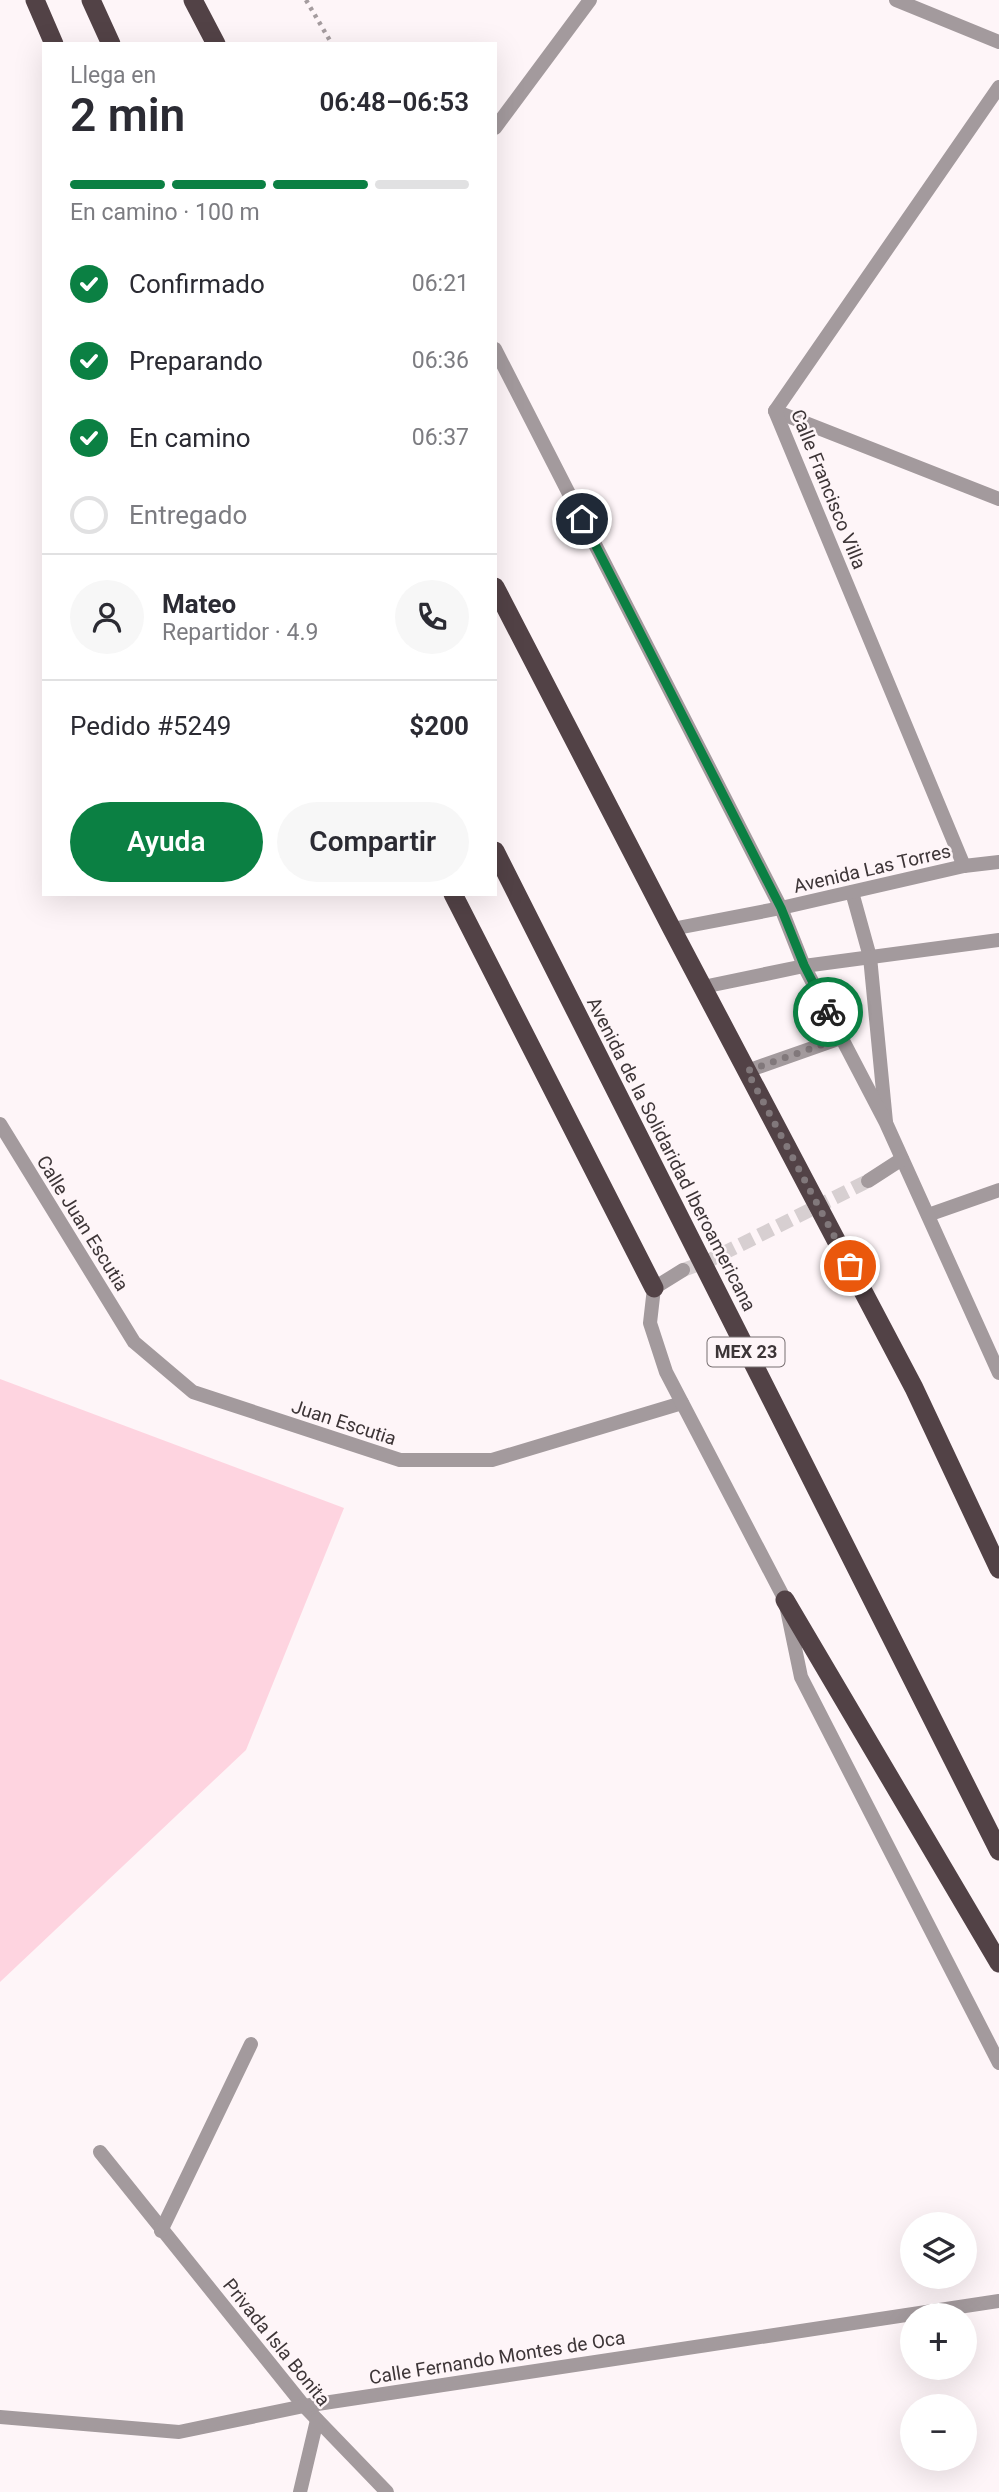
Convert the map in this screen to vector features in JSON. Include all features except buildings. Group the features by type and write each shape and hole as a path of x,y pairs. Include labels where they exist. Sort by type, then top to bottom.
{"highway":[{"path":"35,0 53,42"},
{"path":"91,0 110,42"},
{"path":"193,0 215,42"},
{"path":"497,591 914,1388 999,1569"},
{"name":"Avenida de la Solidaridad Iberoamericana","path":"497,855 999,1851"},
{"path":"454,896 654,1288"},
{"path":"785,1600 999,1963"}],"street":[{"path":"497,125 590,0"},
{"path":"896,0 999,42"},
{"name":"Calle Francisco Villa","path":"964,866 775,411 999,88"},
{"path":"497,353 781,908 804,965 886,1123 999,1373"},
{"path":"775,411 999,499"},
{"name":"Avenida Las Torres","path":"672,929 781,908 964,866 999,862"},
{"path":"852,892 870,957 886,1123"},
{"path":"703,987 804,965 999,940"},
{"path":"747,1071 841,1038"},
{"name":"Calle Juan Escutia","path":"0,1124 134,1342"},
{"path":"868,1181 902,1159"},
{"path":"928,1215 999,1190"},
{"path":"683,1270 654,1288 650,1323 666,1372 785,1600 801,1677 999,2063"},
{"name":"Juan Escutia","path":"134,1342 193,1392 400,1460 492,1460 682,1403"},
{"path":"161,2231 251,2044"},
{"name":"Privada Isla Bonita","path":"100,2152 161,2231 317,2420 300,2492"},
{"name":"Calle Fernando Montes de Oca","path":"0,2417 179,2432 304,2406 999,2301"},
{"path":"317,2420 387,2492"}],"path":[{"path":"306,0 331,42"}],"shaded area":[{"path":"0,1379 344,1508 246,1750 0,1982"}],"tunnel":[{"path":"683,1270 708,1261 868,1181"}],"way so far":[{"path":"828,1012 841,1038 747,1071 850,1266"}],"route":[{"path":"582,519 781,908 804,965 828,1012"}]}
